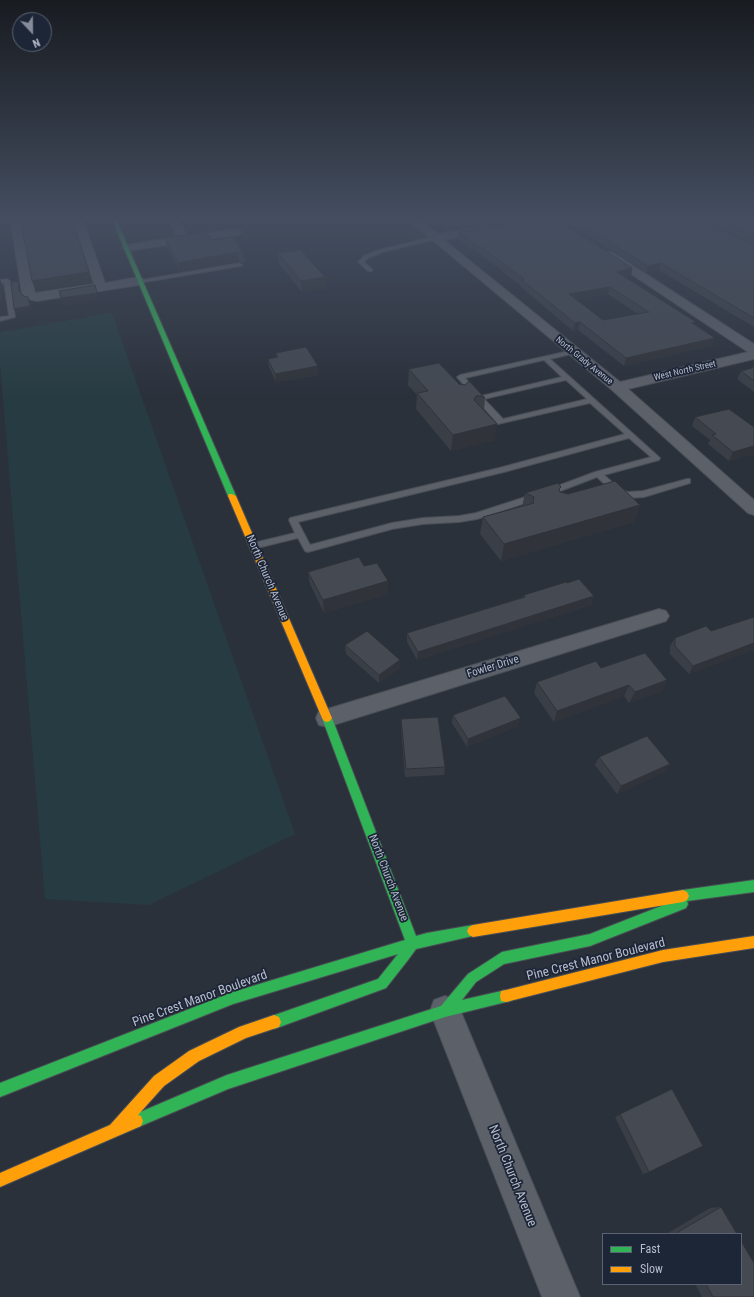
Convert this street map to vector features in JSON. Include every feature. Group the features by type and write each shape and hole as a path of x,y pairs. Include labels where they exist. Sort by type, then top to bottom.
{"street":[{"path":"25,278 28,294 33,297 139,281"},
{"path":"98,278 101,287"},
{"name":"North Church Avenue","path":"138,278 327,718 412,943"},
{"name":"North Grady Avenue","path":"483,278 616,387 754,509"},
{"path":"643,278 754,350"},
{"name":"West North Street","path":"616,387 754,355"},
{"name":"Fowler Drive","path":"327,718 659,616"},
{"name":"Pine Crest Manor Boulevard","path":"0,1090 233,998 412,943 427,939 708,892 754,886"},
{"name":"Pine Crest Manor Boulevard","path":"445,1011 472,978 502,958 590,940 654,916 708,892"},
{"name":"Pine Crest Manor Boulevard","path":"0,1180 227,1082 445,1011 663,956 754,942"},
{"name":"Pine Crest Manor Boulevard","path":"115,1130 159,1081 194,1056 244,1032 382,984 404,956 412,943"},
{"name":"North Church Avenue","path":"445,1011 561,1297"}],"lane":[{"path":"139,281 161,278"},
{"path":"0,282 7,281 12,317 0,319"},
{"path":"501,422 460,377 574,352"},
{"path":"545,358 656,458 598,474 570,485 477,516 459,519 423,521 392,526 308,549 293,520 501,470 630,435"},
{"path":"479,398 567,378"},
{"path":"459,390 466,384"},
{"path":"488,421 501,422 592,400"},
{"path":"598,474 618,492 628,495 644,494 688,481"},
{"path":"570,485 573,494"},
{"path":"477,516 499,519"},
{"path":"253,546 300,535"}],"green space":[{"path":"112,313 295,834 149,905 45,899 0,363 0,332"}],"building":[{"path":"31,278 54,278 32,281"},
{"path":"298,278 322,278 301,281"},
{"path":"522,278 626,278 696,322 692,323 715,338 626,358 580,322 575,323 522,280 524,279","holes":["610,287 649,312 603,320 569,294"]},
{"path":"686,278 754,278 754,318"},
{"path":"18,281 19,291 24,296 28,297 30,306 14,309 11,282"},
{"path":"95,285 97,293 61,298 59,291"},
{"path":"0,289 2,300 0,300"},
{"path":"306,347 318,366 275,374 268,359 278,357 276,353"},
{"path":"439,363 459,384 465,385 469,381 485,398 482,396 476,396 474,400 497,424 453,435 417,393 428,391 409,369"},
{"path":"754,365 754,381 741,371 752,368"},
{"path":"729,409 754,427 754,446 733,452 712,435 716,434 695,417"},
{"path":"615,481 640,505 504,544 483,517 534,503 534,497 525,493 558,483 561,487 559,489 560,492 568,494"},
{"path":"359,557 364,566 377,563 388,581 323,600 308,572"},
{"path":"579,579 594,596 418,652 407,633 525,597 524,595"},
{"path":"754,617 754,643 693,666 675,646 675,638 706,626 711,631"},
{"path":"367,631 400,660 379,675 345,645"},
{"path":"645,653 667,680 635,692 629,685 557,711 537,682 596,661 601,668"},
{"path":"505,696 521,718 468,739 453,715"},
{"path":"438,717 445,767 406,769 401,719"},
{"path":"647,736 670,764 621,786 599,757"},
{"path":"672,1089 703,1146 649,1172 620,1114"},
{"path":"721,1207 736,1233 678,1233"},
{"path":"742,1243 754,1263 754,1297 713,1297 707,1285 742,1285"}],"traffic: fast":[{"path":"139,278 232,496"},
{"path":"274,1022 382,984 404,956 412,943 327,718"},
{"path":"683,896 754,886"},
{"path":"445,1011 472,978 502,958 590,940 682,904"},
{"path":"0,1090 233,998 427,939 473,931"},
{"path":"136,1121 227,1082 445,1011 506,996"}],"traffic: slow":[{"path":"232,496 327,718"},
{"path":"473,931 683,896"},
{"path":"506,996 663,956 754,942"},
{"path":"115,1130 159,1081 194,1056 244,1032 274,1022"},
{"path":"0,1180 136,1121"}]}
